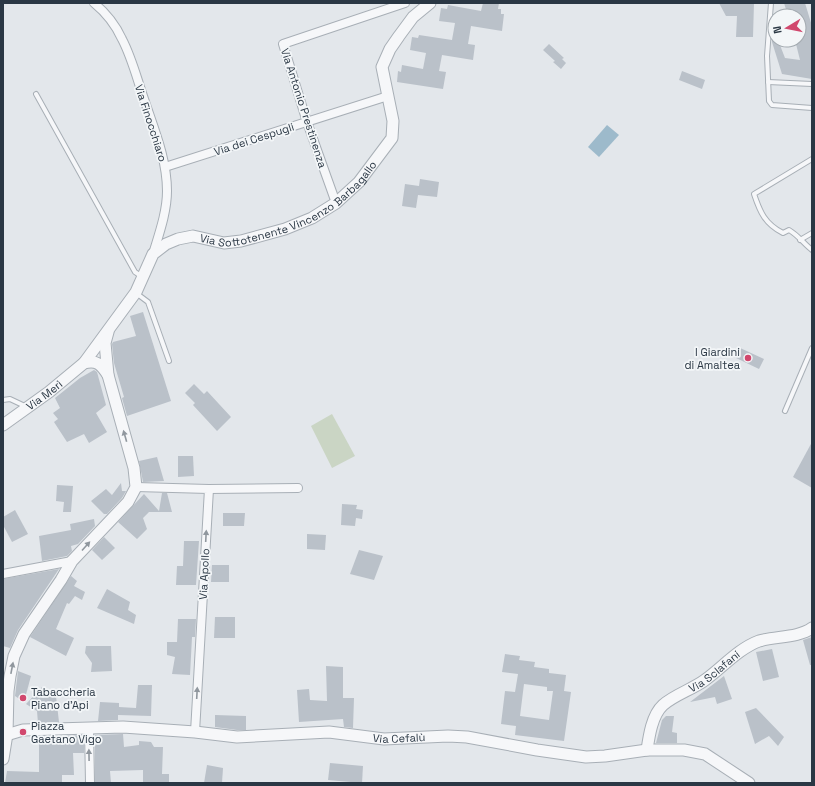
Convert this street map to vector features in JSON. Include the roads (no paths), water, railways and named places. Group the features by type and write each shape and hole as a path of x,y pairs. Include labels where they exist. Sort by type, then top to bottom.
{"street":[{"name":"Via Finocchiaro","path":"94,3 99,7 121,38 130,57 165,167 167,192 162,220 153,254"},
{"name":"Via Antonio Prestinenza","path":"336,203 307,122 283,44 405,3"},
{"name":"Via Sottotenente Vincenzo Barbagallo","path":"153,254 166,244 178,239 192,236 224,243 241,241 312,218 336,203 359,182 392,138 393,121 382,67 390,49 413,17 430,3"},
{"name":"Via dei Cespugli","path":"165,167 388,96"},
{"path":"3,759 8,691 14,656 24,634 61,580 72,561 128,502 136,487 134,468 108,375 105,343 109,328 136,292 153,254"},
{"name":"Via Merì","path":"3,425 49,392 84,363 109,328"},
{"path":"84,363 96,362 102,364 108,375"},
{"path":"136,487 209,489 298,488"},
{"name":"Via Apollo","path":"195,732 209,489"},
{"path":"3,574 72,561"},
{"name":"Via Sclafani","path":"647,750 650,732 656,715 663,705 706,680 748,646 772,638 812,628"},
{"name":"Via Cefalù","path":"5,735 23,730 123,727 195,732 237,737 313,732 346,733 384,739 448,736 467,737 586,757 647,750 684,750 705,754 748,783"},
{"path":"89,728 90,783"}],"lane":[{"path":"771,3 767,56 769,101 772,105 812,108"},
{"path":"768,82 812,84"},
{"path":"36,94 135,272 143,278"},
{"path":"812,159 754,194 763,217 773,228 783,233 789,230 796,234 800,240 812,250"},
{"path":"800,240 812,233"},
{"path":"136,292 148,302 169,361"},
{"path":"786,411 812,348"},
{"path":"3,400 10,399 28,407"}],"water":[{"path":"607,125 619,135 599,157 588,147"}],"place":[{"name":"I Giardini di Amaltea","path":"748,358"},
{"name":"Tabaccheria Piano d'Api","path":"23,698"},
{"name":"Piazza Gaetano Vigo","path":"23,732"}]}
